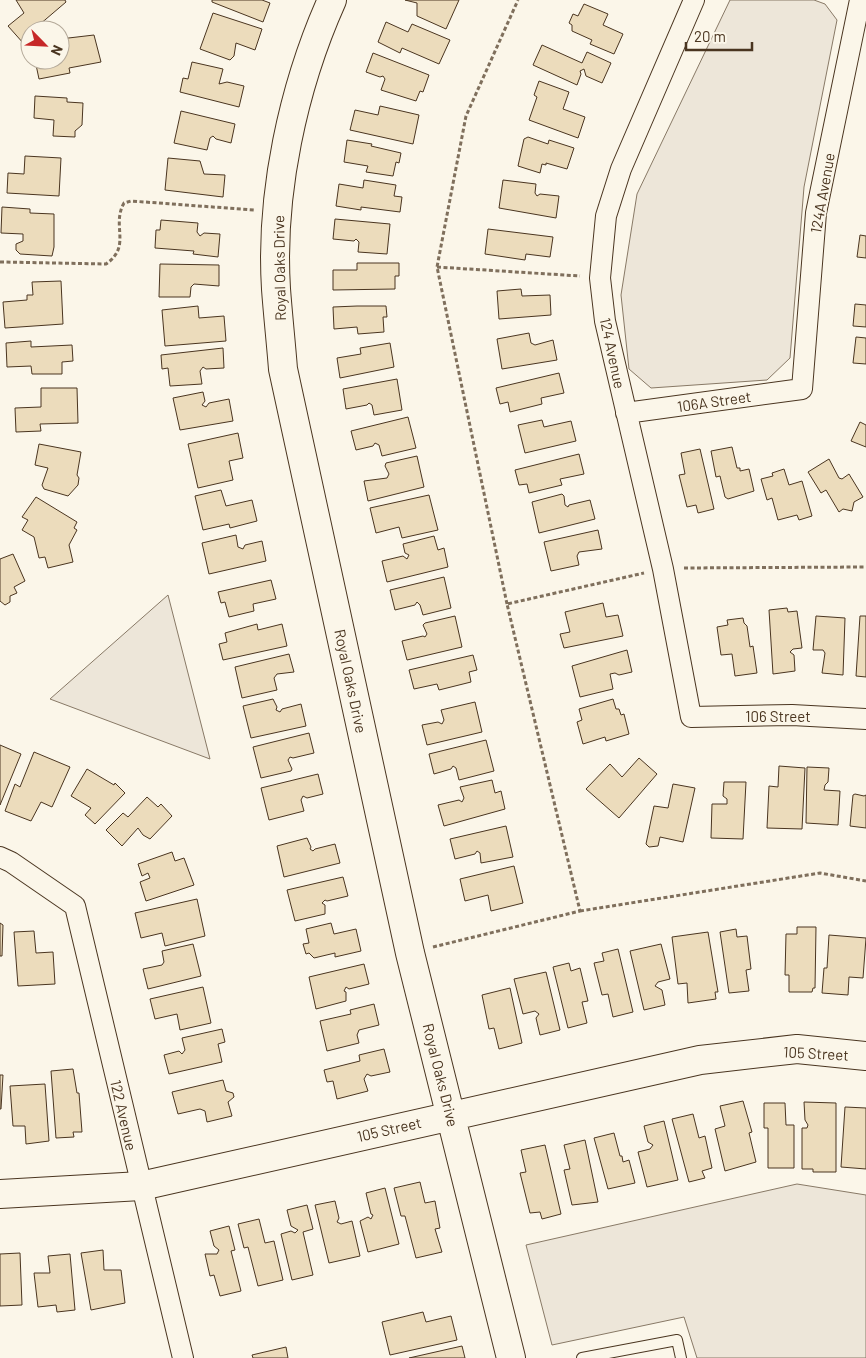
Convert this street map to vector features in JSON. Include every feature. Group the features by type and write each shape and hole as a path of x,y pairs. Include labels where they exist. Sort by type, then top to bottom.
{"street":[{"name":"Royal Oaks Drive","path":"332,0 306,68 291,123 277,212 276,288 284,369 410,953 511,1358"},
{"name":"124 Avenue","path":"691,716 662,568 605,321 600,278 606,216 621,169 694,0"},
{"name":"124A Avenue","path":"802,389 816,212 860,0"},
{"name":"106A Street","path":"626,412 802,389"},
{"name":"106 Street","path":"691,716 792,715 866,719"},
{"name":"122 Avenue","path":"0,858 11,862 75,906 183,1358"},
{"name":"105 Street","path":"0,1194 141,1186 451,1114 700,1060 797,1049 866,1056"}],"lane":[{"path":"582,1358 610,1355 677,1340 682,1358"}],"path":[{"path":"518,0 466,116 437,267 507,604 580,911"},
{"path":"0,262 106,264 116,257 120,247 120,210 124,203 130,201 277,212"},
{"path":"437,267 600,278"},
{"path":"507,604 662,568 866,567"},
{"path":"410,953 580,911 820,874 866,881"}],"shaded area":[{"path":"730,0 814,0 825,4 837,20 804,187 790,358 767,380 651,388 629,369 621,295 637,194"},
{"path":"168,595 210,759 50,699"},
{"path":"797,1184 866,1195 866,1358 697,1358 684,1317 552,1345 526,1245"}],"building":[{"path":"16,0 65,0 66,2 45,20 20,20 20,40 8,26 24,13"},
{"path":"212,0 262,0 270,3 263,22 212,2"},
{"path":"405,0 459,0 446,29 417,16 417,3"},
{"path":"584,4 608,14 603,25 623,34 614,54 590,44 592,40 572,31 572,25 569,23 573,14 578,16"},
{"path":"213,13 262,29 255,50 236,43 234,56 230,60 200,49"},
{"path":"386,22 408,32 412,24 450,40 439,64 402,48 400,53 378,42"},
{"path":"94,35 101,62 70,68 70,38"},
{"path":"542,45 582,63 587,52 611,63 602,83 586,76 584,69 580,71 581,74 577,85 533,65"},
{"path":"373,53 429,75 423,92 420,91 416,101 381,90 385,79 383,76 380,77 366,72"},
{"path":"192,62 223,69 219,84 227,82 244,86 239,107 180,92 183,78 188,79"},
{"path":"37,70 69,70 70,73 39,79"},
{"path":"539,81 569,92 563,109 585,117 578,138 529,120 537,97 534,95"},
{"path":"35,96 67,98 67,102 83,103 82,125 75,131 75,137 53,136 54,120 34,118"},
{"path":"380,106 419,115 413,144 350,130 355,110 378,115"},
{"path":"181,111 235,124 231,143 216,139 213,136 210,138 207,150 174,143"},
{"path":"528,137 548,144 549,140 574,148 567,169 546,163 546,165 542,164 540,173 518,166 524,139"},
{"path":"347,140 372,144 371,146 401,153 399,163 396,162 393,176 366,172 368,166 344,162"},
{"path":"25,156 61,158 59,196 7,193 8,173 24,174"},
{"path":"168,158 200,161 204,174 225,175 223,197 165,190"},
{"path":"364,180 396,185 394,196 402,197 400,212 361,207 361,210 336,206 339,184 363,188"},
{"path":"503,180 536,184 535,193 537,196 540,194 559,196 556,218 499,208"},
{"path":"2,207 30,209 30,213 54,214 54,247 52,256 20,254 16,250 16,244 23,241 23,234 1,233"},
{"path":"335,219 390,224 387,254 358,252 359,242 356,239 354,241 333,239"},
{"path":"161,220 198,223 197,232 200,236 204,233 220,234 218,257 193,254 194,251 155,248 156,230 160,230"},
{"path":"488,229 553,237 550,257 526,254 525,260 485,254"},
{"path":"860,235 866,236 866,258 857,257"},
{"path":"357,263 399,263 399,276 395,276 395,289 333,290 333,270 357,270"},
{"path":"160,264 219,265 219,286 194,284 191,287 190,297 159,297"},
{"path":"61,281 63,324 5,328 3,302 27,300 27,295 33,295 32,282"},
{"path":"521,289 522,296 550,295 551,315 499,319 497,291"},
{"path":"855,304 866,305 866,327 853,326"},
{"path":"198,306 199,318 224,316 226,341 165,346 162,310"},
{"path":"386,306 387,317 383,317 384,332 358,334 357,327 334,329 333,307"},
{"path":"529,333 531,343 535,345 553,340 557,360 502,369 497,339"},
{"path":"856,337 866,338 866,364 853,363"},
{"path":"31,341 31,347 72,345 73,361 62,362 62,374 32,374 31,366 7,367 6,343"},
{"path":"390,343 394,367 340,378 337,358 361,354 360,348"},
{"path":"223,348 224,368 206,369 203,367 200,371 202,384 170,386 168,368 162,369 161,355"},
{"path":"559,373 564,393 541,398 542,404 510,412 508,402 500,404 496,388"},
{"path":"397,379 402,410 374,415 372,405 369,403 346,409 343,389"},
{"path":"41,388 77,388 78,423 40,424 41,431 16,432 15,408 41,407"},
{"path":"203,392 205,401 202,405 206,407 209,403 229,399 233,421 180,430 173,398"},
{"path":"408,417 416,448 382,456 379,445 375,443 373,446 356,450 351,431"},
{"path":"542,420 544,427 571,421 576,441 525,453 518,425"},
{"path":"860,422 866,425 866,447 851,441"},
{"path":"238,433 243,458 229,461 233,480 198,488 188,444"},
{"path":"39,444 81,452 77,475 79,478 78,485 68,496 44,489 42,485 48,468 35,465"},
{"path":"732,447 737,468 740,468 740,471 749,469 754,491 728,499 725,497 720,476 716,477 711,451"},
{"path":"700,449 714,509 698,513 696,505 687,507 679,475 685,474 681,453"},
{"path":"579,454 584,474 560,479 562,485 529,493 527,484 519,485 515,470"},
{"path":"417,456 424,487 368,501 364,481 387,478 389,474 385,466 386,463"},
{"path":"829,459 839,478 842,479 849,474 863,497 854,502 852,511 843,509 839,512 826,490 821,493 808,472"},
{"path":"784,469 789,485 802,481 812,516 799,520 797,515 778,520 772,498 767,500 761,479 773,476 772,473"},
{"path":"221,490 226,506 252,500 257,521 230,528 229,524 203,530 195,496"},
{"path":"562,494 565,505 568,507 569,505 590,500 595,519 539,533 532,502"},
{"path":"429,495 438,530 402,538 399,527 376,533 370,508"},
{"path":"36,497 77,522 74,528 77,530 69,545 73,562 48,568 45,557 39,558 34,537 22,530 28,520 22,517"},
{"path":"598,530 602,549 579,552 577,556 579,565 551,571 544,542"},
{"path":"236,535 238,547 243,549 245,545 262,541 266,561 209,574 202,543"},
{"path":"434,536 438,550 444,548 448,567 387,582 382,561 403,556 407,559 409,555 405,553 403,544"},
{"path":"13,554 25,581 14,587 17,593 10,596 10,602 5,605 0,601 0,559"},
{"path":"444,577 451,608 423,615 417,602 415,605 395,610 390,590"},
{"path":"271,580 276,599 253,604 254,611 229,617 225,602 221,603 218,592"},
{"path":"603,603 606,617 618,615 623,636 564,648 560,634 570,632 565,612"},
{"path":"787,608 788,612 797,611 802,648 793,649 790,652 794,655 795,671 773,674 769,610"},
{"path":"455,616 462,647 407,660 402,641 425,637 427,634 423,625 425,623"},
{"path":"816,616 845,618 843,675 822,673 825,653 823,650 813,650"},
{"path":"860,616 866,616 866,677 856,676"},
{"path":"743,618 747,626 750,647 753,646 757,673 735,676 732,654 721,655 717,627 728,625 727,620"},
{"path":"257,624 258,630 282,624 287,646 223,660 219,644 227,642 225,633"},
{"path":"627,650 632,672 619,675 615,673 610,674 613,689 580,697 572,666"},
{"path":"289,654 294,672 277,674 274,678 277,690 242,698 235,667"},
{"path":"473,655 477,670 469,672 471,682 439,690 437,684 414,689 409,670"},
{"path":"273,699 277,707 276,710 280,712 282,709 301,704 306,726 251,738 243,706"},
{"path":"613,699 616,709 619,709 621,715 624,714 629,734 606,741 605,737 583,744 577,722 582,720 579,709"},
{"path":"475,702 482,732 427,745 422,725 438,722 442,724 444,720 441,710"},
{"path":"309,733 314,753 290,757 288,760 291,771 261,778 253,747"},
{"path":"486,740 494,771 459,780 456,768 453,766 451,769 434,774 429,754"},
{"path":"0,745 21,754 0,805"},
{"path":"34,752 70,767 52,807 41,802 31,821 5,811 15,784 20,787"},
{"path":"639,758 657,774 619,818 586,789 610,764 622,777"},
{"path":"779,766 805,768 802,829 767,828 769,786 778,787"},
{"path":"807,767 829,768 828,782 824,790 840,791 838,825 806,823"},
{"path":"87,769 114,785 115,783 125,793 95,824 85,815 91,808 71,796"},
{"path":"318,774 323,794 307,798 303,796 301,800 304,811 269,820 261,788"},
{"path":"492,780 495,793 501,791 505,809 444,826 438,805 459,800 462,802 464,798 460,787"},
{"path":"724,782 746,782 743,839 711,838 712,804 727,804 727,799 723,796"},
{"path":"673,784 695,788 683,842 660,837 658,846 649,847 646,844 654,806 668,808"},
{"path":"853,795 866,795 866,828 850,826"},
{"path":"147,797 158,807 161,804 172,816 150,839 143,835 138,828 122,846 106,830 123,813 128,817"},
{"path":"506,826 513,857 481,863 480,853 477,851 475,854 455,859 450,839"},
{"path":"307,838 310,849 313,851 335,844 340,863 284,877 277,846"},
{"path":"172,852 175,861 184,858 194,885 146,901 140,882 150,878 148,873 142,876 138,864"},
{"path":"514,866 523,903 491,911 488,895 465,901 460,879"},
{"path":"343,877 348,896 325,900 322,903 325,905 325,914 295,921 287,890"},
{"path":"197,899 205,936 165,946 162,933 141,938 135,913"},
{"path":"0,923 3,925 2,956 0,956"},
{"path":"331,923 334,934 356,929 361,951 335,957 335,953 314,958 309,953 306,954 303,944 309,943 306,929"},
{"path":"797,927 816,927 815,988 813,988 812,992 789,992 789,975 785,975 786,934 797,934"},
{"path":"736,929 737,937 747,936 751,969 746,970 749,991 729,993 720,932"},
{"path":"34,931 36,953 53,952 55,984 18,986 14,932"},
{"path":"708,932 718,992 715,992 716,999 688,1003 687,983 678,984 672,937"},
{"path":"829,935 866,938 863,978 849,977 848,995 822,993 824,968 827,968"},
{"path":"193,944 201,976 148,989 143,969 162,965 164,962 162,951"},
{"path":"661,944 670,979 658,982 655,986 662,990 665,1005 644,1010 630,951"},
{"path":"618,949 633,1012 613,1017 608,994 602,995 594,963 604,961 602,953"},
{"path":"569,963 571,971 580,968 588,1001 582,1002 587,1023 568,1028 553,967"},
{"path":"364,964 369,984 349,989 346,987 344,991 346,992 346,1001 316,1009 309,977"},
{"path":"546,972 560,1030 540,1035 536,1018 539,1014 535,1011 523,1014 514,979"},
{"path":"203,987 211,1023 180,1030 177,1014 155,1019 150,999"},
{"path":"510,988 522,1043 499,1049 494,1028 489,1029 482,995"},
{"path":"374,1004 379,1025 359,1030 357,1035 359,1043 327,1051 320,1021 351,1014 350,1010"},
{"path":"222,1029 225,1042 218,1044 222,1062 169,1074 164,1055 179,1051 182,1054 185,1050 182,1038"},
{"path":"384,1049 390,1072 371,1076 367,1074 364,1079 368,1091 337,1099 333,1081 327,1082 324,1070 360,1061 359,1055"},
{"path":"73,1069 77,1093 79,1093 82,1132 73,1132 74,1137 56,1138 51,1071"},
{"path":"0,1075 3,1075 1,1109 0,1109"},
{"path":"223,1080 226,1091 233,1093 234,1097 228,1102 232,1116 207,1122 205,1111 200,1109 178,1114 172,1092"},
{"path":"45,1084 49,1141 26,1144 25,1126 13,1126 10,1086"},
{"path":"743,1101 752,1132 749,1133 756,1162 725,1171 715,1129 725,1126 720,1106"},
{"path":"804,1102 836,1103 836,1172 813,1172 813,1169 802,1169 802,1128 807,1128 808,1125 805,1120"},
{"path":"764,1103 785,1103 786,1125 794,1125 794,1168 768,1168 768,1128 764,1128"},
{"path":"845,1107 866,1108 866,1169 841,1167"},
{"path":"693,1114 699,1138 705,1136 712,1168 702,1171 705,1178 689,1182 672,1119"},
{"path":"664,1121 678,1180 647,1187 638,1152 650,1149 653,1145 648,1142 644,1126"},
{"path":"614,1133 623,1162 629,1160 635,1183 608,1189 594,1138"},
{"path":"585,1140 598,1202 572,1205 564,1170 570,1169 564,1145"},
{"path":"545,1145 561,1214 542,1219 540,1212 530,1213 520,1173 526,1172 521,1150"},
{"path":"420,1182 425,1203 435,1201 440,1228 435,1229 442,1252 416,1258 405,1216 401,1216 394,1188"},
{"path":"385,1188 399,1244 368,1252 360,1221 368,1217 371,1219 373,1215 371,1214 366,1193"},
{"path":"335,1201 339,1218 337,1222 341,1224 352,1221 360,1256 329,1263 315,1205"},
{"path":"307,1205 313,1229 303,1232 313,1275 292,1280 281,1234 291,1231 295,1233 298,1230 291,1226 287,1210"},
{"path":"259,1219 265,1243 274,1241 283,1280 258,1286 248,1247 244,1248 238,1224"},
{"path":"229,1226 235,1250 231,1251 241,1291 220,1296 214,1275 210,1276 205,1254 217,1254 219,1250 214,1246 210,1231"},
{"path":"103,1250 104,1270 121,1270 125,1303 91,1310 81,1253"},
{"path":"20,1253 22,1305 0,1306 0,1254"},
{"path":"70,1254 75,1310 57,1312 56,1305 38,1307 34,1273 50,1273 48,1256"},
{"path":"423,1312 426,1322 451,1316 457,1340 390,1355 382,1322"},
{"path":"462,1346 465,1358 409,1358"},
{"path":"286,1347 288,1358 253,1358 252,1355"}]}
